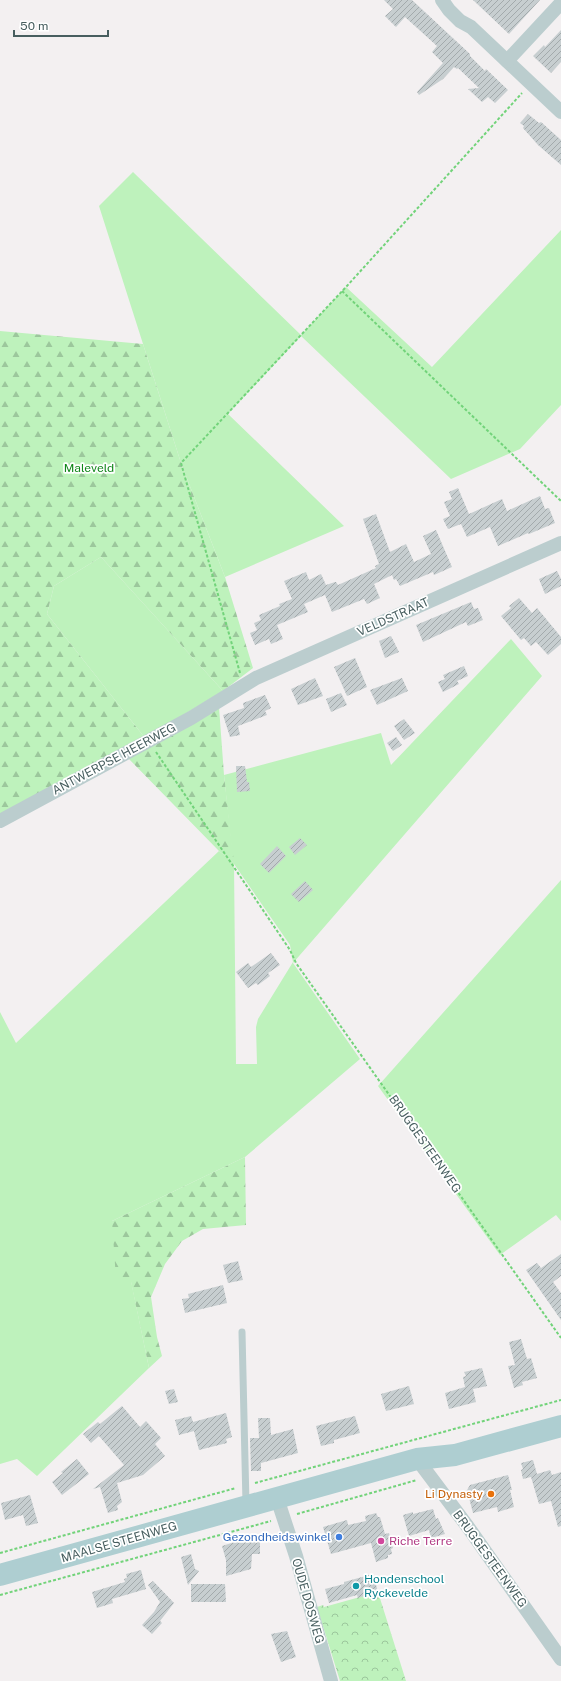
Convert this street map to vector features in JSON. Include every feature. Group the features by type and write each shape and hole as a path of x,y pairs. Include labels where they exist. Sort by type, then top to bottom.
{"main road":[{"path":"423,1468 432,1450 561,1414"},
{"path":"242,1508 280,1508 423,1468 455,1455 561,1426"},
{"name":"MAALSE STEENWEG","path":"0,1575 242,1508"}],"street":[{"path":"442,0 460,21 471,27 561,112"},
{"path":"507,61 561,3"},
{"name":"VELDSTRAAT","path":"227,696 256,678 561,543"},
{"name":"ANTWERPSE HEERWEG","path":"0,821 191,718 227,696"},
{"name":"BRUGGESTEENWEG","path":"423,1468 468,1527 561,1659"},
{"name":"OUDE DOSWEG","path":"280,1508 296,1556 331,1681"}],"lane":[{"path":"242,1332 245,1485 242,1508"}],"path":[{"path":"244,686 181,463 342,291 531,84"},
{"path":"342,291 561,501"},
{"name":"BRUGGESTEENWEG","path":"148,741 290,950 296,963 561,1338"},
{"path":"0,1553 561,1400"},
{"path":"0,1595 280,1508 423,1468"}],"green space":[{"path":"133,172 301,335 346,287 432,367 561,230 561,405 520,449 451,479 301,336 228,414 344,526 225,577 181,463 99,206"},
{"name":"Maleveld","path":"0,331 143,344 181,463 225,577 253,668 223,691 101,557 54,586 47,614 145,738 219,707 224,775 234,863 219,851 128,758 0,823"},
{"path":"101,557 223,691 145,738 47,614 54,586"},
{"path":"511,639 542,676 293,963 360,1059 245,1157 112,1221 131,1281 149,1368 37,1476 17,1459 0,1464 0,1012 16,1043 219,851 233,862 224,775 381,733 391,765","holes":["234,864 290,945 293,962 258,1019 256,1027 257,1064 236,1064"]},
{"path":"561,880 561,1221 556,1215 500,1255 378,1086"},
{"path":"245,1157 246,1225 203,1229 182,1241 165,1264 151,1297 157,1337 162,1356 149,1368 131,1282 116,1279 112,1221"},
{"path":"378,1592 406,1681 340,1681 317,1607 323,1605 324,1607"}],"building":[{"path":"384,0 412,0 470,54 470,56 485,71 486,69 508,90 495,103 488,97 482,102 468,89 479,88 458,68 457,69 454,67 443,79 419,95 417,92 443,63 432,52 437,46 405,17 396,27 385,16 393,9"},
{"path":"473,0 540,0 509,34"},
{"path":"561,30 561,62 551,73 533,56 544,45 545,47"},
{"path":"528,114 539,123 541,122 561,140 561,165 538,145 523,128 524,126 520,123"},
{"path":"458,488 469,514 502,499 507,511 540,496 545,509 549,508 555,523 498,546 490,527 467,537 461,524 448,529 443,519 450,516 444,502 452,499 449,492"},
{"path":"376,514 390,552 406,544 414,562 431,554 423,536 436,530 452,567 434,575 433,572 400,586 396,579 394,580 392,575 374,584 380,598 367,604 364,599 332,612 325,595 304,604 308,612 277,625 283,639 271,644 269,639 255,645 250,633 257,630 254,623 261,620 259,615 292,599 284,581 306,572 309,580 321,574 326,585 336,582 338,585 376,568 375,566 379,564 363,519"},
{"path":"557,571 561,579 561,586 545,594 539,579"},
{"path":"519,598 532,613 537,608 561,637 561,644 548,655 536,642 531,646 524,638 521,640 501,616 511,608 509,606"},
{"path":"471,602 474,609 478,608 483,620 468,626 466,622 423,642 416,625"},
{"path":"391,636 399,652 385,658 379,641"},
{"path":"355,658 367,687 347,696 334,667"},
{"path":"464,666 468,676 457,681 459,684 443,692 438,682 445,679 443,675"},
{"path":"315,678 323,696 298,705 291,689"},
{"path":"402,678 408,691 377,705 370,690"},
{"path":"341,693 347,705 331,712 326,699"},
{"path":"265,695 271,708 265,711 267,715 238,726 240,735 230,737 223,715 244,708 243,703"},
{"path":"404,719 415,733 404,740 394,726"},
{"path":"396,737 402,745 393,751 387,743"},
{"path":"236,766 245,766 250,791 237,792"},
{"path":"300,838 307,845 295,855 289,847"},
{"path":"277,846 286,856 269,873 260,864"},
{"path":"305,881 313,890 299,902 291,894"},
{"path":"271,953 280,965 268,973 270,976 258,985 256,983 248,988 236,972 248,963 251,967"},
{"path":"561,1254 561,1276 553,1282 561,1293 561,1320 526,1270 537,1263 541,1268"},
{"path":"238,1261 243,1280 228,1283 223,1265"},
{"path":"223,1285 227,1303 185,1313 182,1299 189,1298 188,1294"},
{"path":"521,1339 527,1359 531,1358 537,1378 522,1382 523,1385 514,1388 508,1366 515,1365 509,1342"},
{"path":"482,1368 487,1386 473,1389 476,1402 449,1409 445,1393 465,1387 463,1377 466,1376 464,1372"},
{"path":"409,1386 414,1404 386,1411 381,1394"},
{"path":"174,1389 178,1402 169,1404 165,1391"},
{"path":"122,1406 140,1427 146,1421 161,1438 155,1444 165,1456 143,1475 117,1483 122,1502 117,1506 118,1510 108,1513 100,1487 93,1489 124,1465 99,1436 91,1443 83,1434 98,1422 100,1424"},
{"path":"226,1413 232,1437 226,1439 227,1443 199,1450 194,1431 179,1435 175,1420 191,1416 193,1422"},
{"path":"355,1416 360,1433 334,1440 334,1443 321,1446 316,1426"},
{"path":"258,1418 270,1418 271,1435 293,1429 298,1453 261,1463 261,1471 251,1471 250,1438 259,1438"},
{"path":"77,1459 89,1474 62,1495 52,1482 63,1473 61,1472"},
{"path":"533,1460 537,1474 550,1470 552,1475 561,1472 561,1526 558,1527 551,1501 539,1504 531,1477 523,1479 521,1470 523,1469 521,1463"},
{"name":"Li Dynasty","path":"508,1475 514,1507 498,1512 497,1507 473,1513 468,1494 466,1492 470,1485"},
{"path":"30,1495 38,1523 26,1526 23,1515 5,1520 1,1503"},
{"path":"433,1509 436,1519 438,1518 445,1534 431,1538 429,1530 409,1536 403,1515"},
{"path":"376,1513 378,1517 380,1517 385,1534 389,1533 393,1548 391,1549 392,1554 388,1555 388,1558 376,1562 371,1543 331,1554 323,1527 347,1520 348,1525 366,1521 365,1516"},
{"path":"241,1540 260,1540 260,1554 252,1554 251,1569 226,1576 226,1560 222,1546"},
{"path":"191,1554 195,1569 199,1571 188,1585 181,1557"},
{"path":"141,1570 146,1589 112,1599 113,1603 97,1608 92,1592 125,1582 124,1579 127,1578 126,1574"},
{"name":"Hondenschool Ryckevelde","path":"373,1574 378,1592 358,1598 357,1595 329,1603 325,1589"},
{"path":"153,1581 174,1603 160,1621 162,1623 152,1634 142,1625 154,1612 160,1602 148,1585"},
{"path":"191,1584 225,1584 226,1602 191,1602"},
{"path":"287,1631 296,1657 281,1662 271,1634"}],"place":[{"name":"Li Dynasty","path":"491,1494"},
{"name":"Gezondheidswinkel","path":"339,1537"},
{"name":"Riche Terre","path":"381,1541"},
{"name":"Hondenschool Ryckevelde","path":"356,1586"}]}
